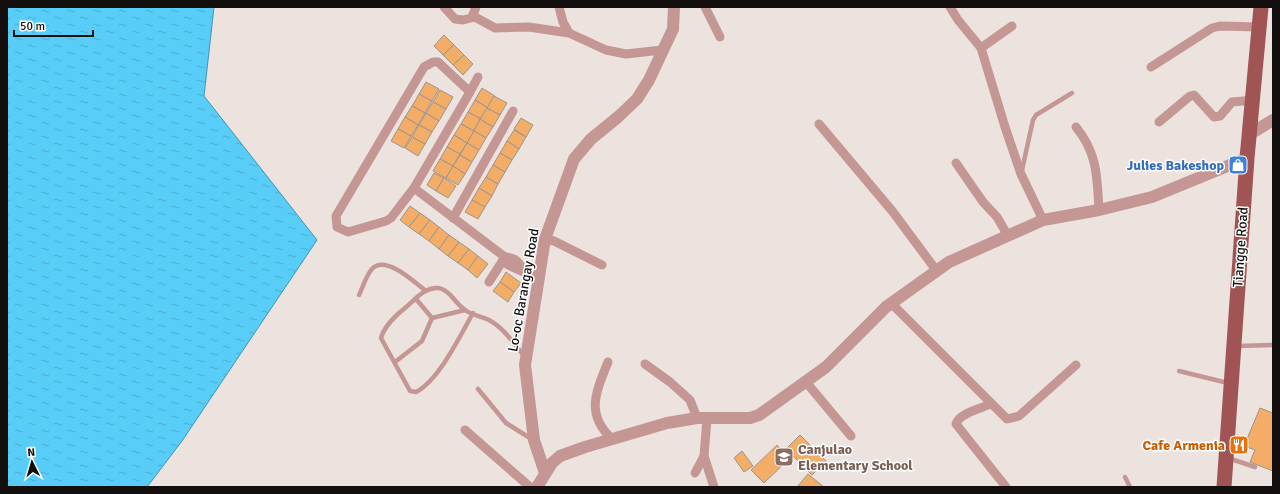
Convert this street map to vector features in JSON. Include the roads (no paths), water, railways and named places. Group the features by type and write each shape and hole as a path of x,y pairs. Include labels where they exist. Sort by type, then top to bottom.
{"main road":[{"name":"Tiangge Road","path":"1224,487 1230,383 1247,158 1254,100 1261,7"}],"street":[{"path":"444,7 455,19 463,20 472,18 495,28 529,28 569,33 606,50 617,53 636,54 662,50"},
{"path":"472,18 476,7"},
{"path":"560,7 563,22 569,33"},
{"name":"Lo-oc Barangay Road","path":"545,473 534,440 525,358 545,239 574,159 591,139 637,99 649,80 673,29 674,7"},
{"path":"705,7 720,37"},
{"path":"950,7 958,20 981,48 1005,128 1021,174 1043,220"},
{"path":"981,48 1012,26"},
{"path":"1151,67 1212,28 1220,26 1260,27"},
{"path":"470,92 438,62 433,62 424,67 336,216 337,227 348,232 386,221 414,188 470,92 478,77"},
{"path":"1159,122 1190,96 1194,95 1214,117 1220,116 1232,102 1254,100"},
{"path":"453,218 513,111"},
{"path":"1250,134 1273,120"},
{"path":"819,124 893,212 936,270"},
{"path":"1076,127 1083,135 1096,166 1099,210"},
{"path":"537,487 552,462 560,456 612,439 667,423 702,419 750,418 759,415 826,367 891,303 949,262 1043,220 1099,210 1152,197 1247,158"},
{"path":"956,163 983,202 997,217 1008,236"},
{"path":"414,188 505,257 513,257 524,271 539,279"},
{"path":"545,239 554,241 602,265"},
{"path":"489,282 505,257"},
{"path":"891,303 1007,419 1019,416 1076,365"},
{"path":"608,362 599,385 595,405 597,422 602,430 612,439"},
{"path":"646,364 670,382 690,400 702,419 704,456 714,487"},
{"path":"806,382 851,436"},
{"path":"991,404 961,417 957,420 956,424 1006,487"},
{"path":"465,430 530,487"},
{"path":"695,473 704,456"}],"lane":[{"path":"1021,174 1033,120 1036,115 1072,93"},
{"path":"359,295 370,271 374,266 383,265 394,268 425,290"},
{"path":"473,313 447,358 424,388 416,392 410,391 381,338 382,333 398,314 425,290 438,288 444,290 465,310 473,313 497,325 525,358"},
{"path":"416,299 432,318"},
{"path":"432,318 465,310"},
{"path":"395,362 422,341 432,318"},
{"path":"1233,346 1273,345"},
{"path":"1179,371 1230,383"},
{"path":"478,389 506,423 527,438 534,440"},
{"path":"1226,457 1255,467"},
{"path":"1126,477 1130,487"}],"water":[{"path":"7,7 214,7 204,96 317,240 182,441 147,487 7,487"}],"place":[{"name":"Julies Bakeshop","path":"1238,165"},
{"name":"Cafe Armenia","path":"1239,445"},
{"name":"Canjulao Elementary School","path":"784,457"}]}
